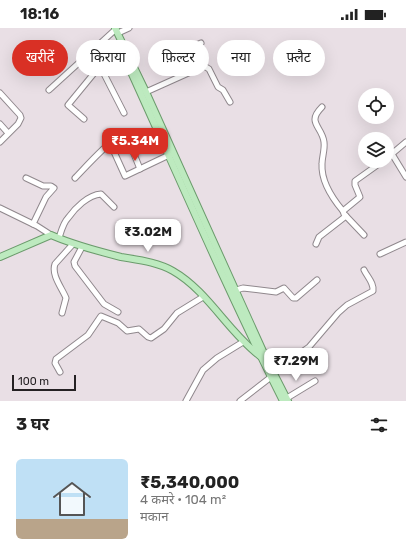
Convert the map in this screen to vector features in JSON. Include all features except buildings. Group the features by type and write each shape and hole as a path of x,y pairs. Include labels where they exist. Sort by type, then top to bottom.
{"main road":[{"path":"118,30 121,40"},
{"path":"133,76 264,358 271,378 286,400"},
{"path":"138,76 233,291"},
{"path":"0,257 51,235 82,247 168,268 183,278 203,297 243,342 264,358 273,370 286,400"}],"street":[{"path":"106,40 118,30 129,28"},
{"path":"49,90 76,66"},
{"path":"209,69 218,87 224,90 230,102"},
{"path":"84,119 68,105 91,76"},
{"path":"105,76 124,113"},
{"path":"146,92 181,76"},
{"path":"0,93 21,116 20,121 0,142"},
{"path":"322,107 316,113 314,118 325,144 322,166 328,190 346,216 364,235"},
{"path":"0,124 8,134"},
{"path":"75,178 110,143 119,136 123,135 127,138 140,169"},
{"path":"394,152 399,146 406,142"},
{"path":"110,143 125,176 169,155"},
{"path":"394,157 406,177"},
{"path":"343,211 360,196 355,185 355,181 373,168"},
{"path":"26,178 43,186 51,186 54,188 46,197 33,224"},
{"path":"59,238 67,218 79,205 90,198 101,194 114,207"},
{"path":"0,208 33,224 51,235"},
{"path":"316,244 319,237 346,216"},
{"path":"380,254 406,242"},
{"path":"62,313 66,298 54,274 54,268 55,264 73,244"},
{"path":"82,247 74,262 75,266 104,304 118,312"},
{"path":"273,370 284,361 299,354 309,347 338,313 347,305 373,291 371,280 364,270"},
{"path":"233,291 246,288 276,292 284,288 293,298 296,298 317,280"},
{"path":"60,372 55,363 56,359 88,335 101,316 118,323 130,331 138,328 148,338 151,338 164,329 177,313 203,297"},
{"path":"186,401 204,370 217,358 243,342"},
{"path":"240,401 271,378"},
{"path":"286,400 315,381"}]}
